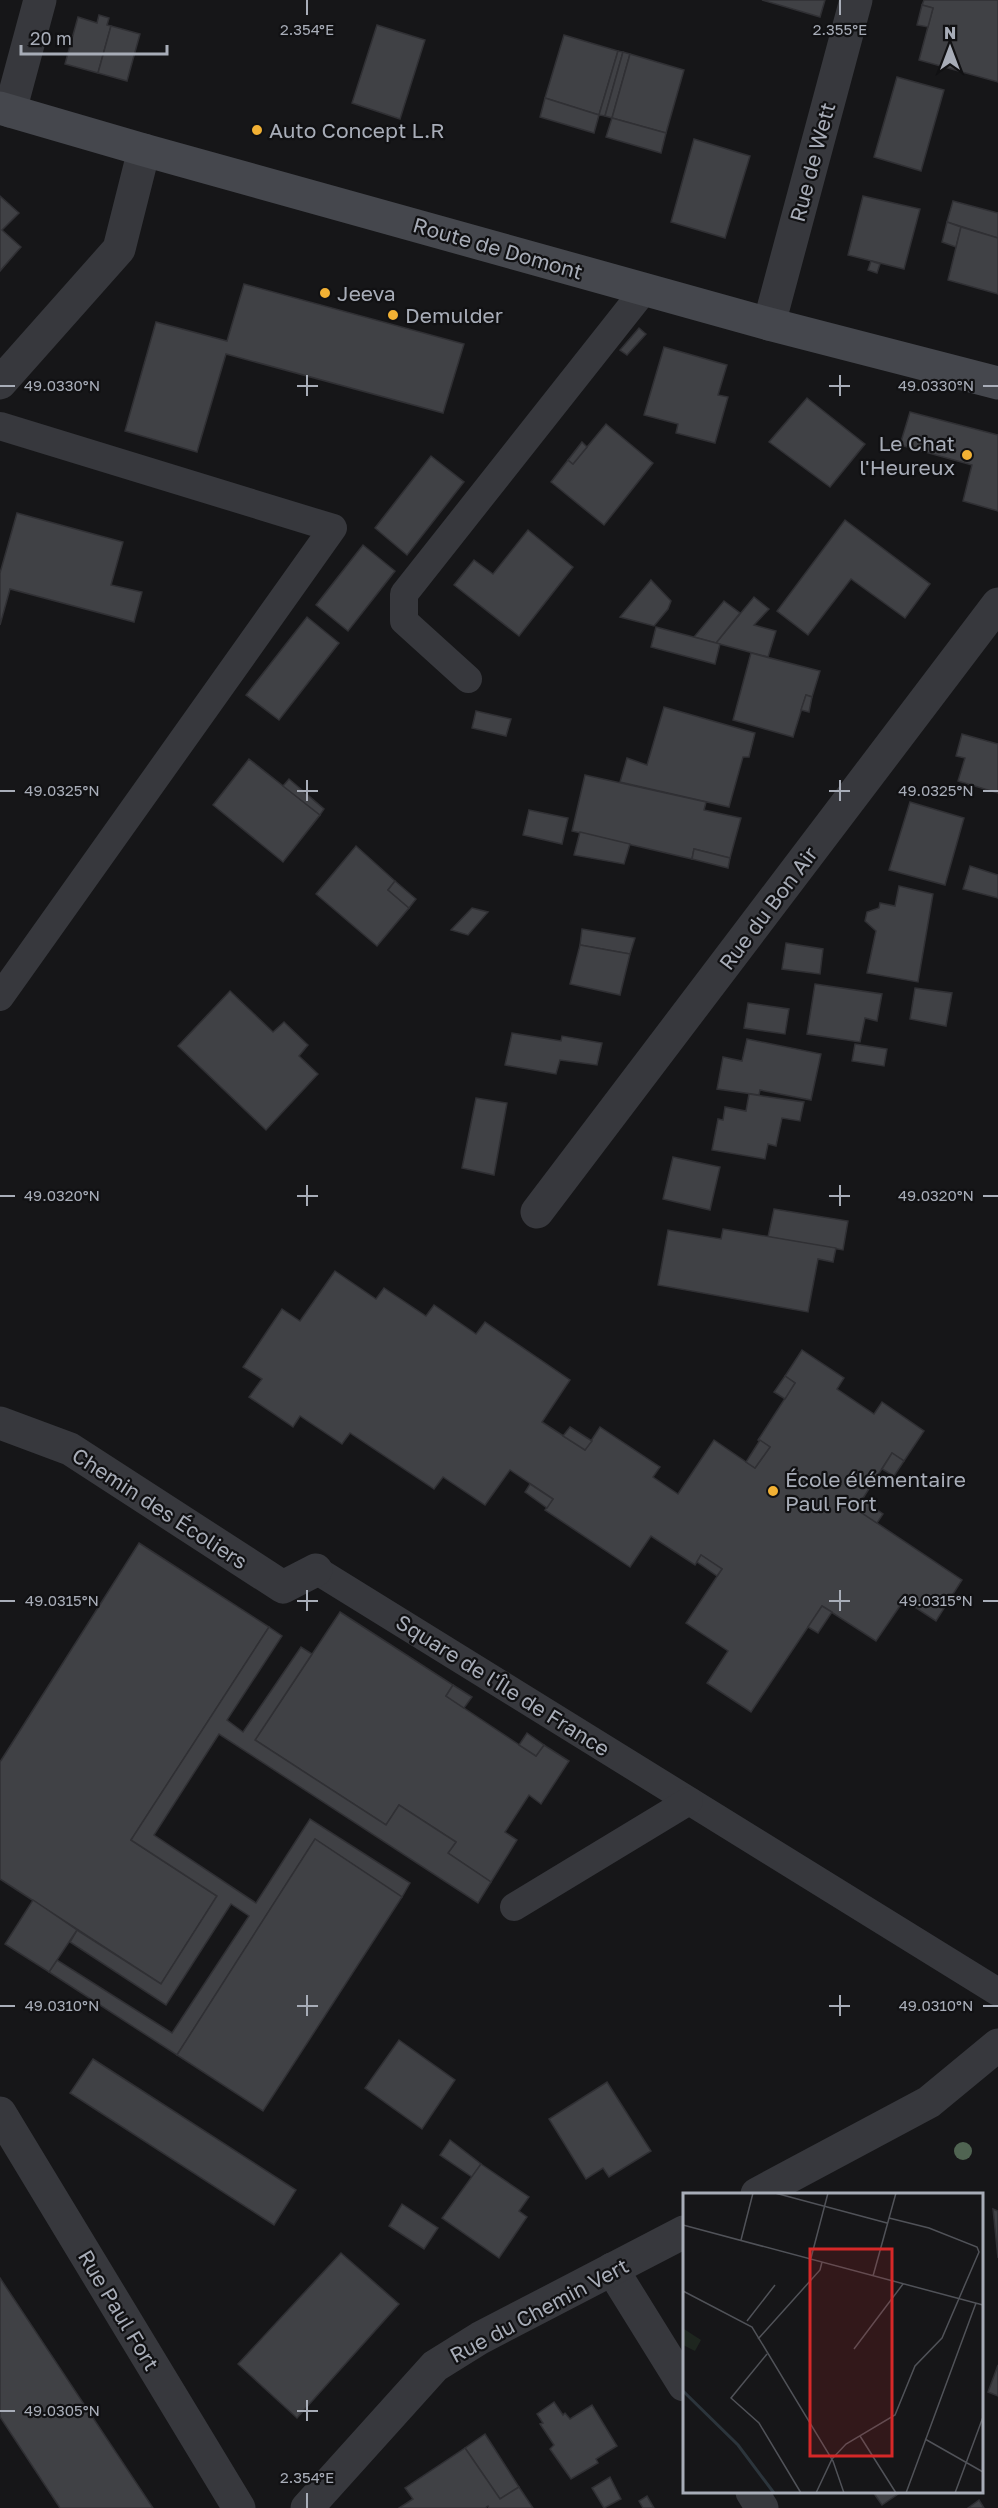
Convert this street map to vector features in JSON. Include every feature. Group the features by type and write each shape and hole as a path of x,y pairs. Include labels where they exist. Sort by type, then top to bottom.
{"main road":[{"name":"Route de Domont","path":"5,109 144,150 769,324 998,384"}],"street":[{"path":"5,109 40,0"},
{"name":"Rue de Wett","path":"769,324 856,0"},
{"path":"0,383 119,249 144,150"},
{"name":"Rue du Bon Air","path":"537,1212 998,604"},
{"name":"Chemin des Écoliers","path":"0,1423 70,1449 283,1587 316,1570"},
{"path":"759,2193 929,2102 998,2045"},
{"name":"Rue Paul Fort","path":"0,2113 239,2508"},
{"name":"Rue du Chemin Vert","path":"307,2508 435,2366 480,2338 683,2233"},
{"path":"612,2269 683,2383"},
{"path":"753,2493 762,2508"}],"lane":[{"path":"468,679 404,621 404,594 645,289"},
{"path":"0,426 333,528 0,997"},
{"name":"Square de l'Île de France","path":"316,1570 998,1992"},
{"path":"514,1907 690,1801"}],"building":[{"path":"762,0 825,0 820,17"},
{"path":"924,0 998,0 998,82 919,60 933,8 922,5"},
{"path":"922,5 933,8 928,27 917,25"},
{"path":"99,15 109,18 107,25 111,26 98,73 65,64 78,17 97,23"},
{"path":"377,25 425,40 400,119 352,103"},
{"path":"111,26 140,34 127,81 98,73"},
{"path":"564,35 618,51 599,115 545,98"},
{"path":"618,51 623,52 605,116 599,115"},
{"path":"623,52 630,54 612,118 605,116"},
{"path":"630,54 684,70 666,133 612,118"},
{"path":"897,77 944,90 921,171 874,157"},
{"path":"545,98 599,115 594,133 540,117"},
{"path":"612,118 666,133 661,153 606,137"},
{"path":"694,139 750,156 725,238 671,222"},
{"path":"0,196 19,213 2,230 21,247 0,271"},
{"path":"863,196 920,209 904,269 848,255"},
{"path":"953,201 998,213 998,238 947,222"},
{"path":"947,222 961,227 956,247 942,242"},
{"path":"961,227 998,238 998,294 948,280"},
{"path":"871,261 880,264 877,273 868,270"},
{"path":"244,284 464,344 443,413 226,354 197,452 125,431 156,322 227,341"},
{"path":"639,328 646,334 627,355 620,350"},
{"path":"664,347 727,365 718,395 728,397 715,443 676,433 678,424 644,415"},
{"path":"807,398 865,444 830,487 769,442"},
{"name":"Le Chat l'Heureux","path":"910,412 998,435 998,511 963,501 972,465 900,445"},
{"path":"606,424 653,463 604,525 551,482 568,460 573,464"},
{"path":"582,442 587,447 573,464 568,460"},
{"path":"431,456 464,482 407,555 375,528"},
{"path":"17,513 123,542 111,585 142,592 134,622 10,589 0,625 0,573"},
{"path":"845,520 930,584 905,618 851,579 808,635 777,611"},
{"path":"528,530 573,567 519,636 454,585 474,560 493,574"},
{"path":"363,545 395,571 348,631 316,605"},
{"path":"651,580 671,601 668,609 654,626 620,617"},
{"path":"754,597 769,609 754,625 776,631 768,657 716,643"},
{"path":"724,601 740,613 716,643 694,637"},
{"path":"307,617 339,643 279,720 246,695"},
{"path":"656,627 720,644 715,664 651,647"},
{"path":"751,653 820,671 812,697 806,695 793,737 733,720"},
{"path":"806,695 812,697 809,712 801,710"},
{"path":"664,707 755,733 749,757 743,757 729,807 620,782 627,758 647,765"},
{"path":"476,711 511,719 506,736 472,728"},
{"path":"962,734 998,744 998,793 958,781 965,758 956,756"},
{"path":"249,759 320,815 283,862 213,805"},
{"path":"585,775 706,802 704,810 741,818 730,858 694,849 692,859 572,831"},
{"path":"289,779 324,809 320,815 283,786"},
{"path":"910,802 964,818 945,885 889,870"},
{"path":"529,810 568,818 562,844 523,835"},
{"path":"580,832 630,844 624,864 574,855"},
{"path":"356,846 395,881 388,890 409,908 377,946 316,894"},
{"path":"694,849 730,858 728,868 692,859"},
{"path":"970,866 998,875 998,898 963,889"},
{"path":"395,881 416,899 409,908 388,890"},
{"path":"899,886 933,894 918,982 867,973 876,931 865,921 867,912 879,908 880,903 895,906"},
{"path":"472,908 488,912 468,935 451,930"},
{"path":"582,929 635,938 630,954 580,945"},
{"path":"786,943 823,949 820,974 782,969"},
{"path":"580,945 630,954 620,995 570,984"},
{"path":"815,984 882,994 877,1021 865,1018 860,1042 807,1034"},
{"path":"915,988 952,993 946,1026 910,1019"},
{"path":"230,991 273,1032 284,1022 308,1045 299,1056 318,1074 266,1130 178,1046"},
{"path":"748,1003 789,1009 785,1034 744,1028"},
{"path":"512,1033 561,1041 562,1036 602,1043 597,1065 560,1060 556,1074 505,1065"},
{"path":"747,1039 821,1054 811,1100 760,1090 759,1095 717,1089 723,1057 742,1061"},
{"path":"855,1044 887,1049 884,1066 852,1061"},
{"path":"749,1094 804,1102 800,1121 782,1118 776,1146 768,1144 765,1159 712,1150 718,1119 723,1120 725,1107 746,1111"},
{"path":"476,1098 507,1103 494,1175 462,1168"},
{"path":"673,1157 720,1167 710,1210 663,1199"},
{"path":"774,1209 848,1221 843,1250 768,1237"},
{"path":"723,1229 836,1248 833,1262 818,1259 808,1312 658,1285 668,1230 721,1239"},
{"name":"École élémentaire Paul Fort","path":"335,1271 376,1299 384,1288 426,1316 434,1305 476,1334 485,1322 570,1380 542,1422 585,1450 600,1427 660,1467 653,1477 678,1494 714,1440 755,1468 770,1447 758,1440 795,1383 785,1376 802,1350 844,1378 837,1389 874,1414 882,1402 924,1431 904,1461 892,1453 856,1509 962,1580 936,1621 904,1600 876,1641 822,1606 751,1712 707,1683 728,1651 686,1623 722,1569 701,1555 695,1565 651,1536 630,1567 545,1510 553,1499 510,1470 485,1505 443,1477 434,1489 350,1433 342,1444 300,1416 293,1427 249,1397 262,1379 243,1367 282,1309 300,1321"},
{"path":"785,1376 795,1383 785,1399 774,1392"},
{"path":"570,1427 592,1441 585,1450 563,1436"},
{"path":"760,1440 770,1447 755,1468 746,1462"},
{"path":"892,1453 904,1461 894,1476 882,1469"},
{"path":"530,1484 553,1499 547,1508 525,1492"},
{"path":"862,1499 883,1514 877,1523 856,1509"},
{"path":"139,1543 269,1627 131,1840 217,1896 161,1984 0,1879 0,1762"},
{"path":"701,1555 722,1569 717,1576 697,1562"},
{"path":"822,1606 832,1612 818,1633 808,1627"},
{"path":"340,1612 453,1685 446,1696 536,1756 544,1745 569,1761 541,1804 529,1795 505,1832 517,1840 491,1882 448,1853 456,1842 399,1805 386,1825 255,1740"},
{"path":"269,1627 282,1636 227,1720 243,1732 301,1647 312,1654 255,1740 386,1825 399,1805 456,1842 448,1853 491,1882 478,1903 219,1734 154,1835 256,1903 310,1819 410,1883 402,1897 315,1839 177,2055 49,1972 57,1960 172,2033 249,1916 231,1904 166,2005 70,1942 77,1930 161,1984 217,1896 131,1840"},
{"path":"453,1685 472,1697 464,1708 446,1696"},
{"path":"527,1733 544,1745 536,1756 519,1745"},
{"path":"315,1839 402,1897 263,2111 177,2055"},
{"path":"33,1900 77,1930 49,1972 5,1944"},
{"path":"399,2040 455,2080 422,2129 365,2088"},
{"path":"93,2059 296,2190 274,2225 70,2093"},
{"path":"607,2082 651,2151 609,2177 603,2168 586,2179 549,2119"},
{"path":"450,2140 481,2164 472,2177 440,2155"},
{"path":"481,2164 529,2197 519,2211 527,2217 499,2258 442,2218"},
{"path":"402,2204 438,2228 424,2249 389,2226"},
{"path":"993,2209 998,2211 998,2258"},
{"path":"341,2253 399,2304 297,2418 238,2364"},
{"path":"0,2278 153,2508 60,2508 0,2417"},
{"path":"998,2365 998,2396 988,2392"},
{"path":"554,2402 563,2415 565,2413 570,2419 592,2405 617,2446 596,2459 598,2463 571,2479 550,2449 554,2445 540,2424 543,2423 537,2414"},
{"path":"485,2434 519,2487 500,2499 465,2448"},
{"path":"465,2448 500,2499 519,2487 533,2508 489,2508 488,2506 485,2508 399,2508 413,2499 405,2488"},
{"path":"610,2477 621,2499 604,2508 592,2488"},
{"path":"874,2493 900,2493 882,2505"},
{"path":"647,2496 654,2508 643,2508 639,2501"},
{"path":"979,2500 984,2508 968,2508"}],"place":[{"name":"Auto Concept L.R","path":"257,130"},
{"name":"Jeeva","path":"325,293"},
{"name":"Demulder","path":"393,315"},
{"name":"Le Chat l'Heureux","path":"967,455"},
{"name":"École élémentaire Paul Fort","path":"773,1491"}]}
